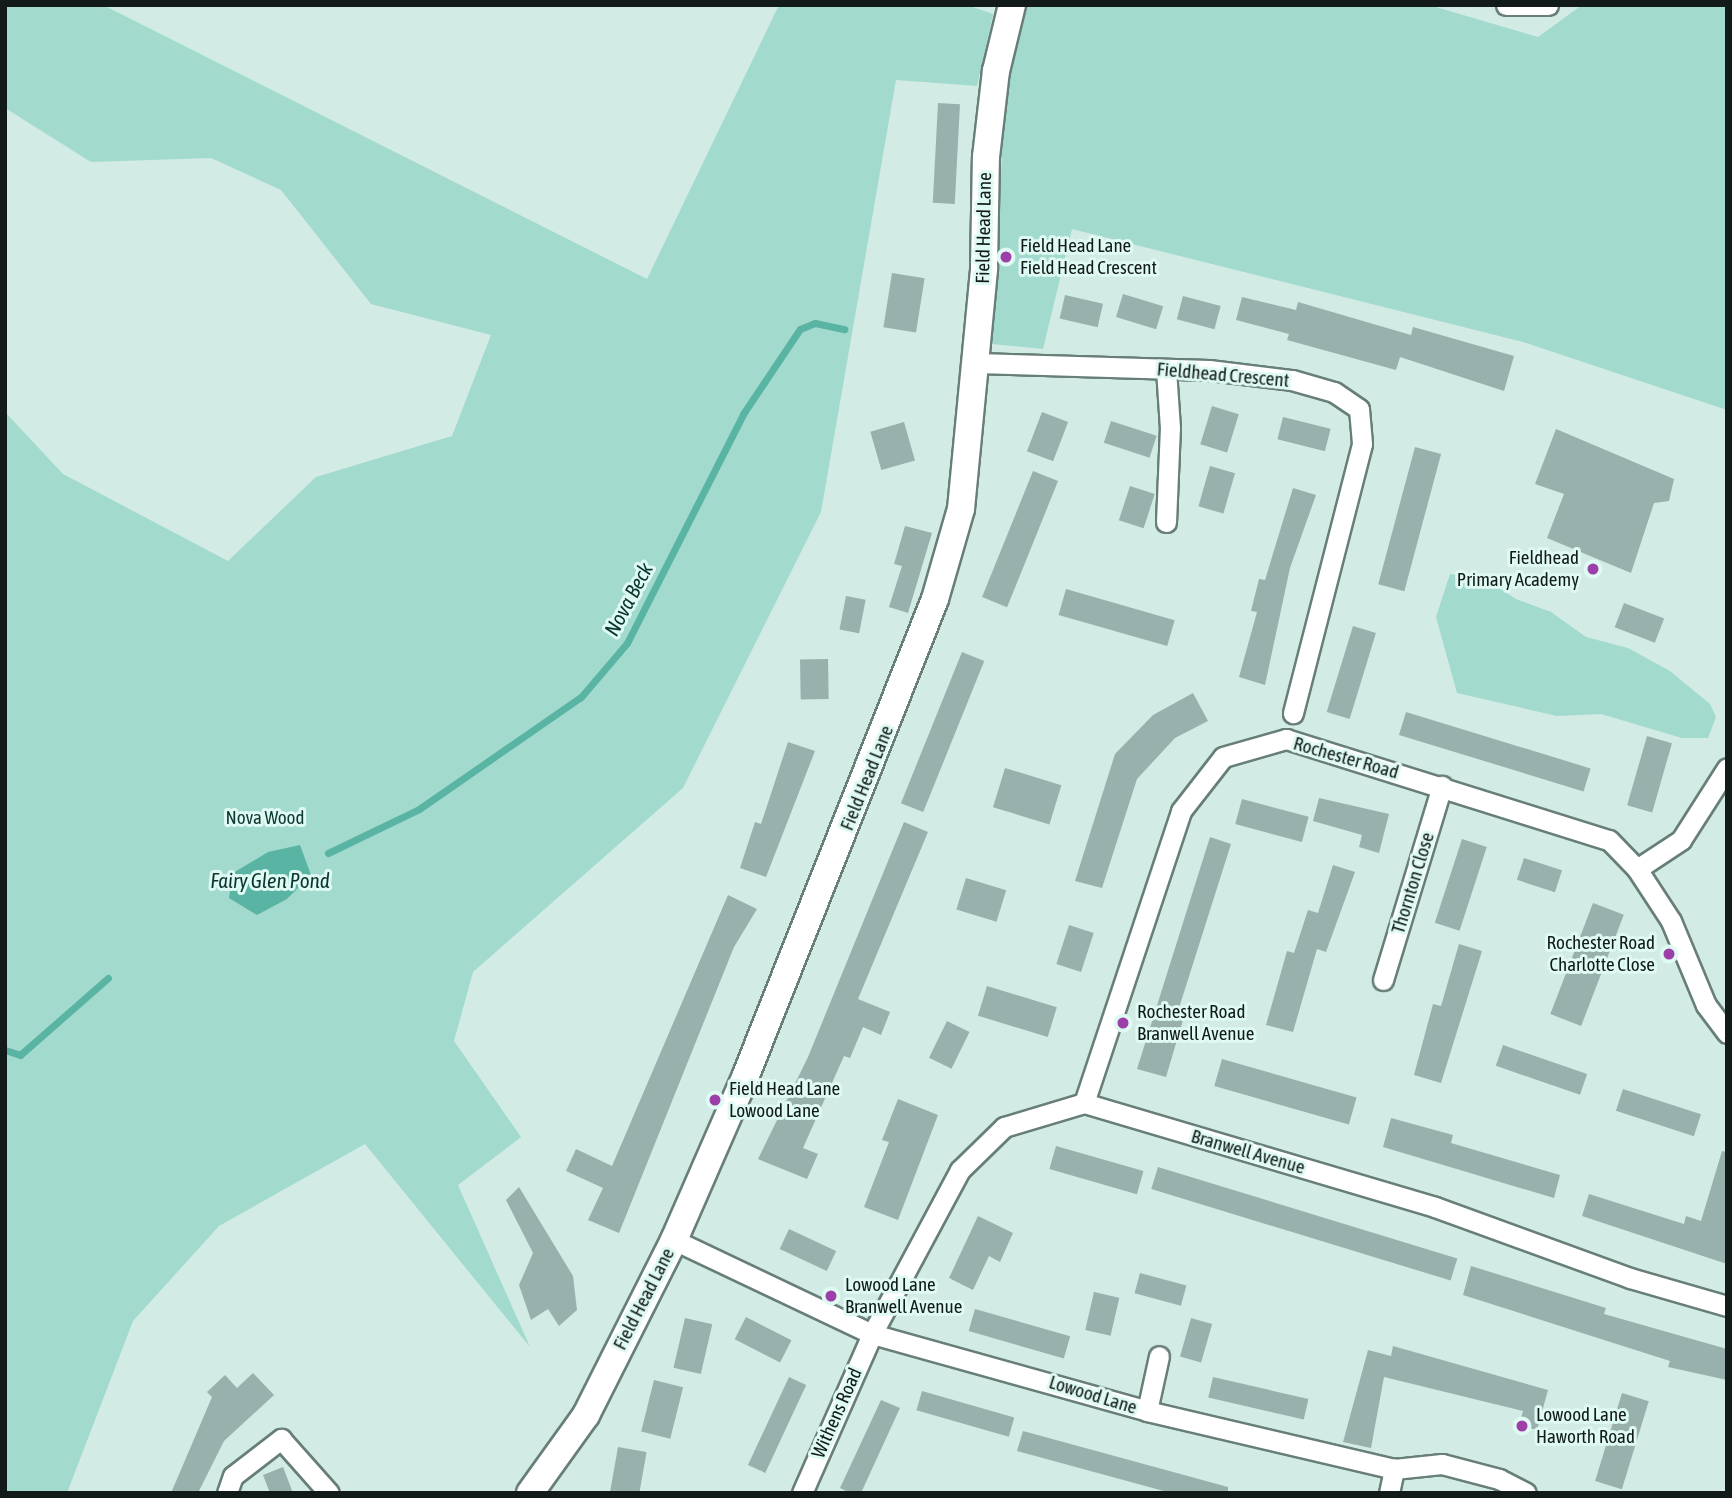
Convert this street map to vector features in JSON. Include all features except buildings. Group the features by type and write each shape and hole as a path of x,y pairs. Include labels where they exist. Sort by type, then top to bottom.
{"main road":[{"name":"Field Head Lane","path":"530,1493 586,1415 674,1240 809,922 935,599 961,509 977,363 986,157 996,71 1012,5"}],"street":[{"path":"1506,5 1548,5"},
{"name":"Fieldhead Crescent","path":"977,363 1166,369 1292,380 1334,392 1359,409 1362,444 1293,713"},
{"path":"1166,369 1170,440 1166,522"},
{"name":"Rochester Road","path":"1084,1103 1181,811 1223,757 1286,740 1442,786 1609,840 1637,869 1671,921 1706,1004 1727,1033"},
{"path":"1637,869 1681,840 1727,768"},
{"name":"Thornton Close","path":"1383,980 1442,786"},
{"path":"872,1334 960,1170 1004,1127 1084,1103"},
{"name":"Branwell Avenue","path":"1084,1103 1435,1207 1630,1278 1727,1306"},
{"name":"Lowood Lane","path":"674,1240 872,1334 1147,1411 1394,1469 1443,1464 1499,1479 1526,1493"},
{"name":"Withens Road","path":"802,1493 872,1334"},
{"path":"1147,1411 1159,1356"},
{"path":"228,1493 233,1476 281,1439 329,1493"},
{"path":"1389,1493 1394,1469"}],"green space":[{"name":"Nova Wood","path":"5,5 103,5 647,279 779,5 967,5 993,14 977,86 896,80 821,512 683,788 473,972 454,1041 521,1137 458,1185 530,1347 365,1144 219,1226 133,1321 67,1493 5,1493 5,412 63,474 228,561 316,477 452,436 491,335 371,304 281,190 211,158 91,162 5,108"},
{"path":"1024,5 1429,5 1538,37 1582,5 1727,5 1727,410 1523,342 1072,229 1043,349 992,344 1006,79"},
{"path":"1450,574 1485,579 1516,599 1551,612 1586,637 1628,648 1670,671 1710,704 1716,717 1708,738 1682,738 1601,714 1557,716 1457,693 1436,617"}],"water":[{"name":"Fairy Glen Pond","path":"300,845 311,875 287,899 257,915 229,898 233,873 268,852"}],"waterway":[{"name":"Nova Beck","path":"328,853 419,809 581,697 627,643 743,414 800,329 815,323 844,329"},
{"name":"Nova Beck","path":"5,1050 20,1055 108,978"}],"place":[{"name":"Field Head Lane Field Head Crescent","path":"1006,257"},
{"name":"Fieldhead Primary Academy","path":"1593,569"},
{"name":"Rochester Road Charlotte Close","path":"1669,954"},
{"name":"Rochester Road Branwell Avenue","path":"1123,1023"},
{"name":"Field Head Lane Lowood Lane","path":"715,1100"},
{"name":"Lowood Lane Branwell Avenue","path":"831,1296"},
{"name":"Lowood Lane Haworth Road","path":"1522,1426"}]}
